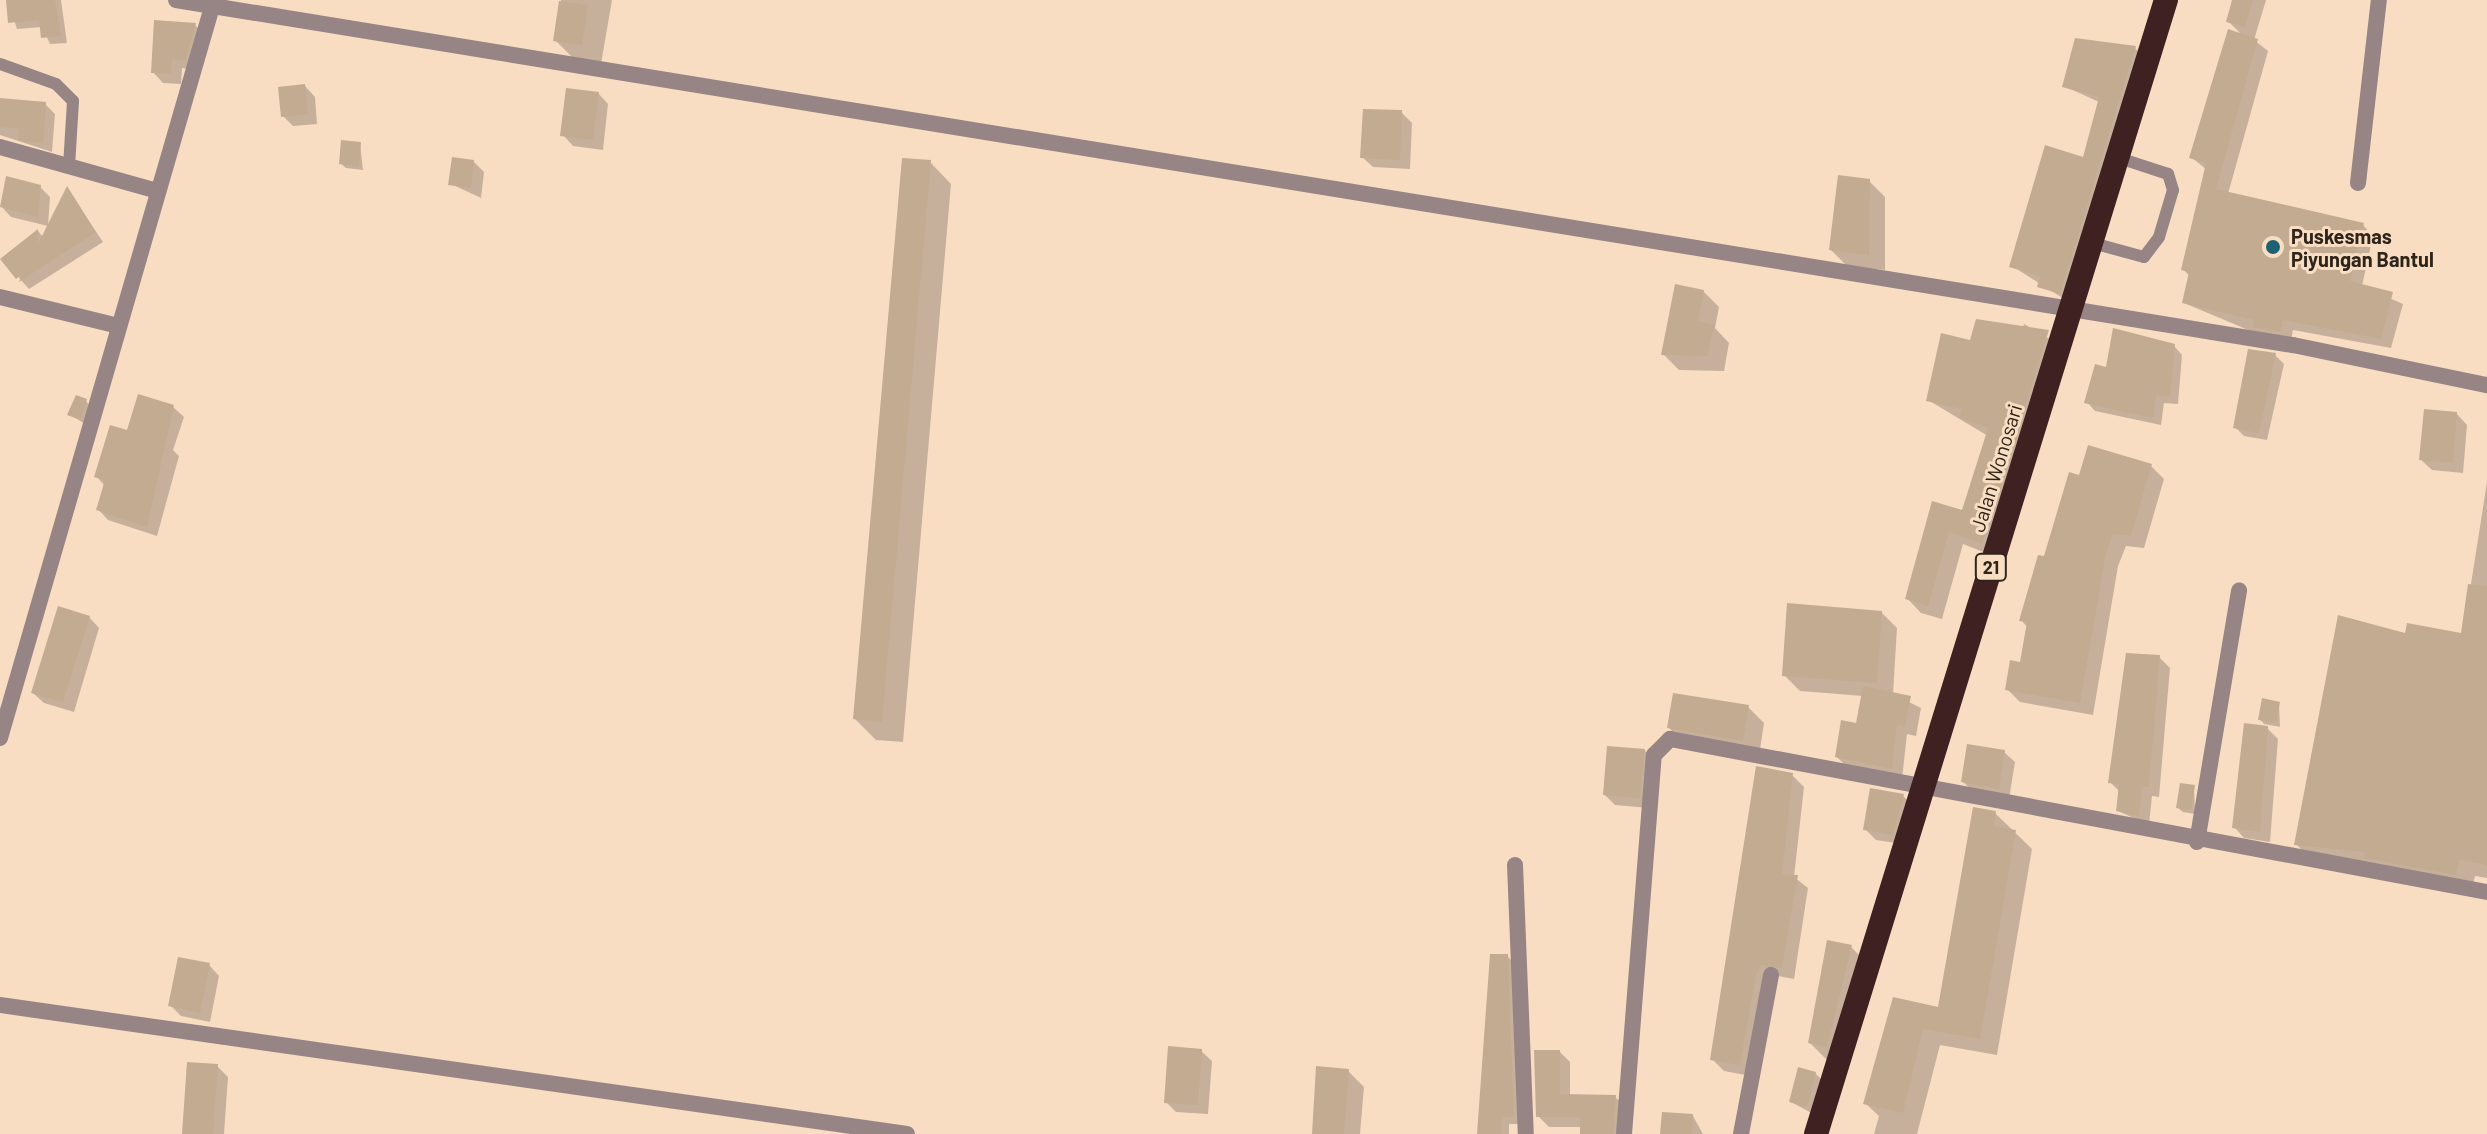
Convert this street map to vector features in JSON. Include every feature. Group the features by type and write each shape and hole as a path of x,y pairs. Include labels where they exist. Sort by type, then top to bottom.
{"highway":[{"name":"Jalan Wonosari","path":"1816,1134 1925,790 2067,312 2166,0"}],"street":[{"path":"176,0 2067,312 2293,345 2487,385"},
{"path":"2358,183 2379,0"},
{"path":"0,738 212,6"},
{"path":"0,147 158,191"},
{"path":"0,297 118,326"},
{"path":"2197,842 2239,590"},
{"path":"1624,1134 1654,755 1663,745 1682,738 1925,790 2197,842 2487,892"},
{"path":"1515,865 1526,1134"},
{"path":"1741,1134 1771,975"},
{"path":"0,1005 907,1134"}],"lane":[{"path":"0,64 56,84 73,101 69,166"},
{"path":"2089,242 2144,257 2159,237 2173,190 2168,174 2116,157"}],"building":[{"path":"6,0 55,0 61,36 41,38 39,20 8,23"},
{"path":"2232,0 2253,0 2245,27 2226,22"},
{"path":"559,1 588,5 582,45 553,41"},
{"path":"154,20 196,23 185,61 172,59 171,74 151,73"},
{"path":"2228,29 2258,39 2216,189 2364,223 2350,281 2393,292 2381,339 2283,320 2280,332 2253,327 2254,320 2182,303 2189,272 2181,270 2206,163 2189,158"},
{"path":"2075,38 2136,46 2060,294 2037,287 2040,276 2009,267 2045,145 2083,157 2099,97 2062,87"},
{"path":"305,84 308,114 281,117 278,87"},
{"path":"566,88 599,92 593,140 560,136"},
{"path":"0,98 46,102 43,143 18,141 19,129 0,127"},
{"path":"1363,109 1402,110 1400,160 1360,158"},
{"path":"341,140 361,142 359,166 339,164"},
{"path":"452,157 474,160 471,188 448,185"},
{"path":"902,158 931,160 882,722 853,719"},
{"path":"1838,175 1870,179 1869,255 1829,250"},
{"path":"6,176 41,185 38,217 0,207"},
{"path":"67,186 96,232 19,282 22,274 16,279 0,259 38,229 37,246"},
{"path":"1675,284 1704,290 1698,321 1714,325 1708,356 1661,355"},
{"path":"1976,319 2049,330 1982,544 1949,532 1928,606 1905,599 1932,501 1962,510 1988,428 1959,418 1962,409 1926,401 1941,333 1970,340"},
{"path":"2113,328 2175,344 2170,397 2156,395 2153,418 2084,403 2095,364 2106,367"},
{"path":"2248,349 2276,353 2259,433 2233,428"},
{"path":"138,394 174,405 147,527 96,510 105,480 94,477 110,425 127,430"},
{"path":"76,395 87,399 81,420 67,415"},
{"path":"2424,409 2457,412 2453,463 2419,460"},
{"path":"2088,445 2152,464 2131,536 2113,534 2106,553 2080,703 2005,690 2010,660 2020,662 2027,622 2019,621 2038,555 2044,556 2069,472 2079,475"},
{"path":"2468,584 2487,586 2487,865 2459,860 2456,875 2364,858 2365,852 2294,845 2338,615 2405,633 2407,623 2461,633"},
{"path":"1787,603 1882,611 1877,683 1782,676"},
{"path":"58,606 90,616 63,702 31,693"},
{"path":"2126,653 2160,655 2149,787 2142,787 2139,816 2116,811 2119,784 2108,783"},
{"path":"1863,686 1911,696 1905,726 1897,725 1892,769 1835,757 1841,720 1856,723"},
{"path":"1673,693 1749,705 1743,741 1667,728"},
{"path":"2262,698 2280,702 2276,723 2258,720"},
{"path":"2244,723 2268,726 2260,832 2232,828"},
{"path":"1967,744 2005,750 1999,789 1961,782"},
{"path":"1607,746 1645,749 1640,798 1603,795"},
{"path":"1756,766 1793,773 1782,874 1798,875 1782,968 1761,965 1756,975 1740,1065 1710,1060"},
{"path":"2180,783 2195,785 2191,810 2176,808"},
{"path":"1870,788 1904,794 1893,835 1863,830"},
{"path":"1973,807 1996,811 1994,826 2016,830 1980,1039 1923,1029 1903,1113 1863,1104 1893,997 1938,1007"},
{"path":"1827,940 1852,945 1827,1047 1808,1043"},
{"path":"1490,954 1508,954 1514,1117 1502,1117 1501,1134 1477,1134"},
{"path":"178,957 210,963 200,1013 168,1006"},
{"path":"1168,1046 1202,1049 1198,1105 1164,1103"},
{"path":"1534,1050 1560,1050 1560,1094 1616,1095 1613,1134 1580,1134 1580,1117 1536,1117"},
{"path":"187,1062 218,1064 213,1134 182,1134"},
{"path":"1316,1066 1349,1069 1344,1134 1312,1134"},
{"path":"1798,1067 1816,1072 1807,1107 1789,1102"},
{"path":"1662,1112 1693,1114 1692,1134 1660,1134"}],"place":[{"name":"Puskesmas Piyungan Bantul","path":"2273,247"}]}
